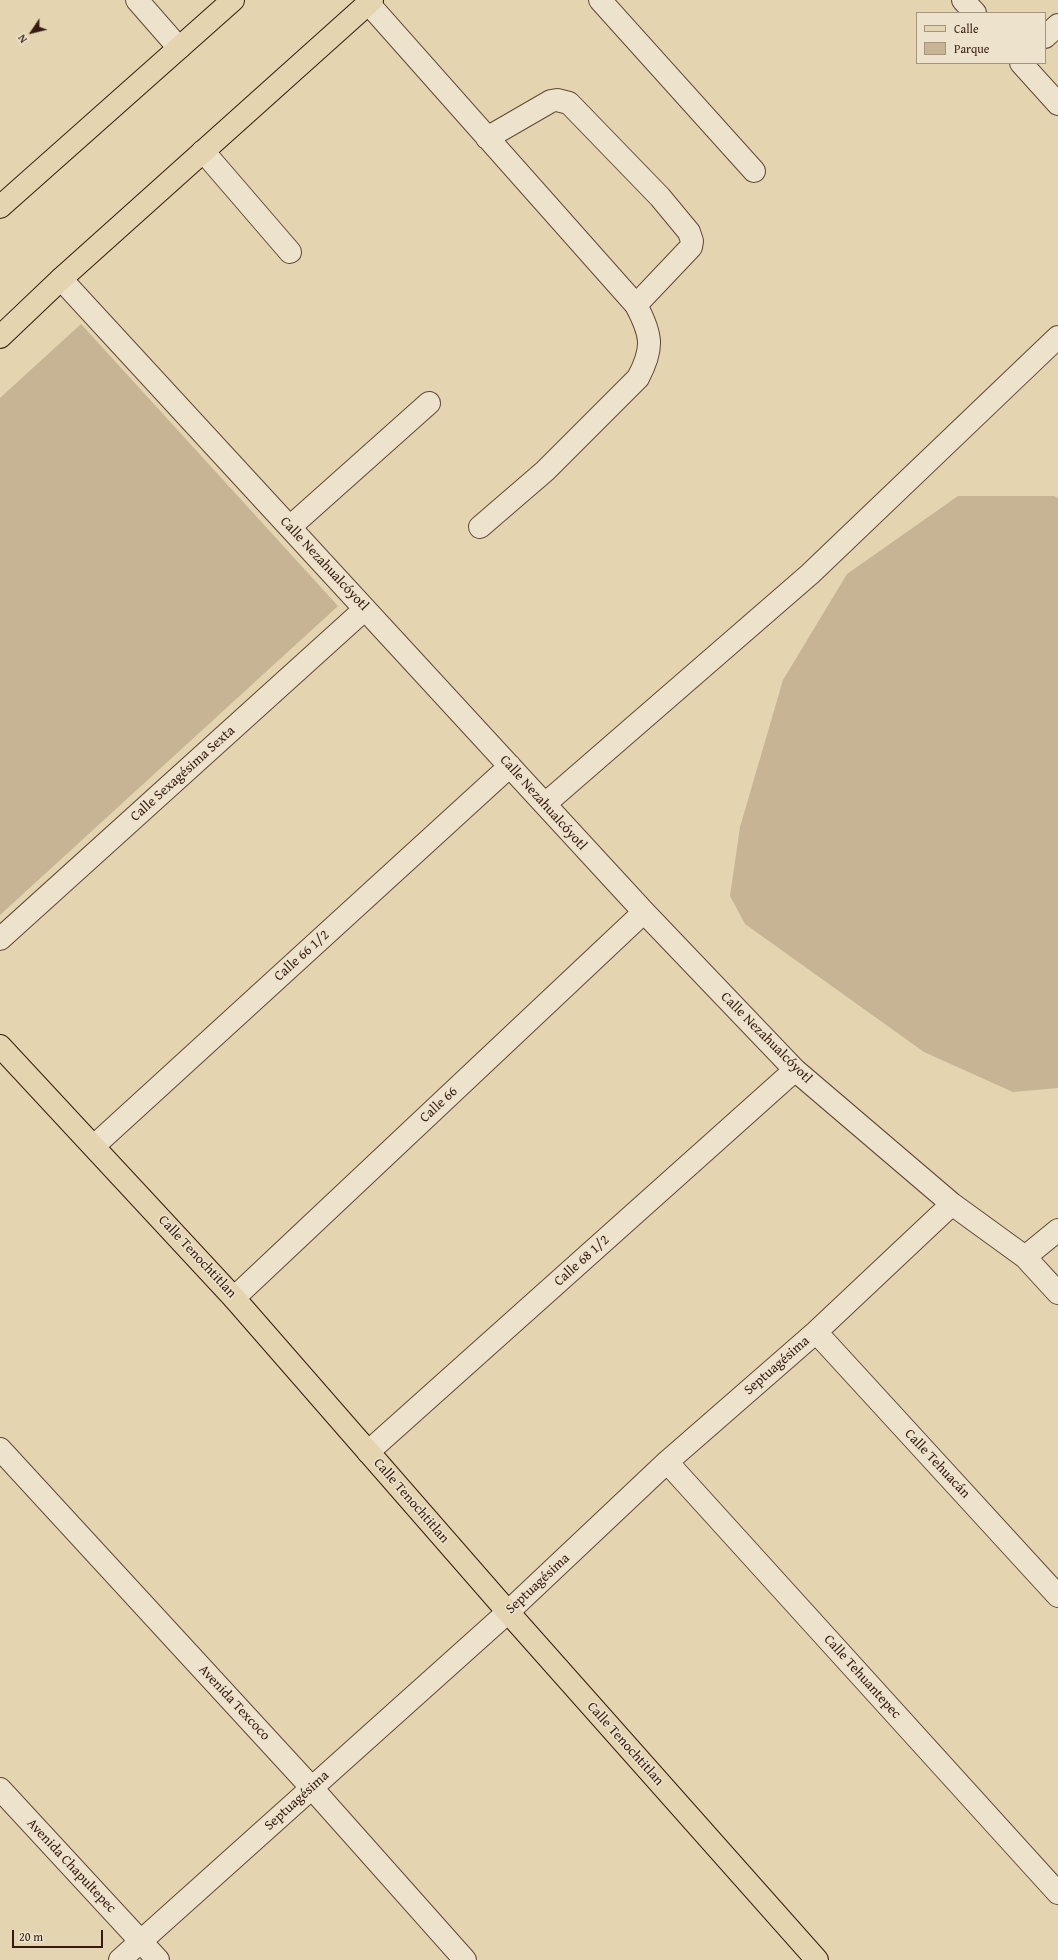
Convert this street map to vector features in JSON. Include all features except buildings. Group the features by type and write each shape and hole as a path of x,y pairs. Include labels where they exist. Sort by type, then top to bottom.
{"main road":[{"path":"0,207 233,0"},
{"path":"0,337 61,279 370,2"},
{"name":"Calle Tenochtitlan","path":"0,1046 234,1298 508,1612 817,1960"}],"street":[{"path":"137,0 179,48"},
{"path":"600,0 754,171"},
{"path":"963,0 974,12"},
{"path":"370,2 487,138 636,305 649,334 649,350 645,365 638,378 545,471 480,527"},
{"path":"1046,36 1058,25"},
{"path":"1022,64 1058,104"},
{"path":"487,138 552,101 563,101 575,108 660,197 689,232 692,241 691,246 636,305"},
{"path":"203,151 290,252"},
{"name":"Calle Nezahualcóyotl","path":"61,279 644,912 795,1070 952,1204 1025,1257 1058,1293"},
{"path":"545,804 810,574 1058,337"},
{"path":"290,527 429,403"},
{"name":"Calle Sexagésima Sexta","path":"0,939 365,609"},
{"name":"Calle 66 1/2","path":"94,1146 510,766"},
{"name":"Calle 66","path":"234,1298 644,912"},
{"name":"Calle 68 1/2","path":"368,1452 795,1070"},
{"name":"Septuagésima","path":"120,1960 311,1787 508,1612 667,1462 816,1332 952,1204"},
{"path":"1025,1257 1058,1230"},
{"name":"Calle Tehuacán","path":"816,1332 1058,1596"},
{"name":"Avenida Texcoco","path":"0,1449 311,1787 464,1960"},
{"name":"Calle Tehuantepec","path":"667,1462 1058,1893"},
{"name":"Avenida Chapultepec","path":"0,1789 158,1960"}],"green space":[{"path":"81,324 338,606 0,915 0,398"},
{"path":"958,496 1054,496 1058,498 1058,1088 1013,1092 924,1052 745,924 730,896 740,827 783,680 847,574"}]}
